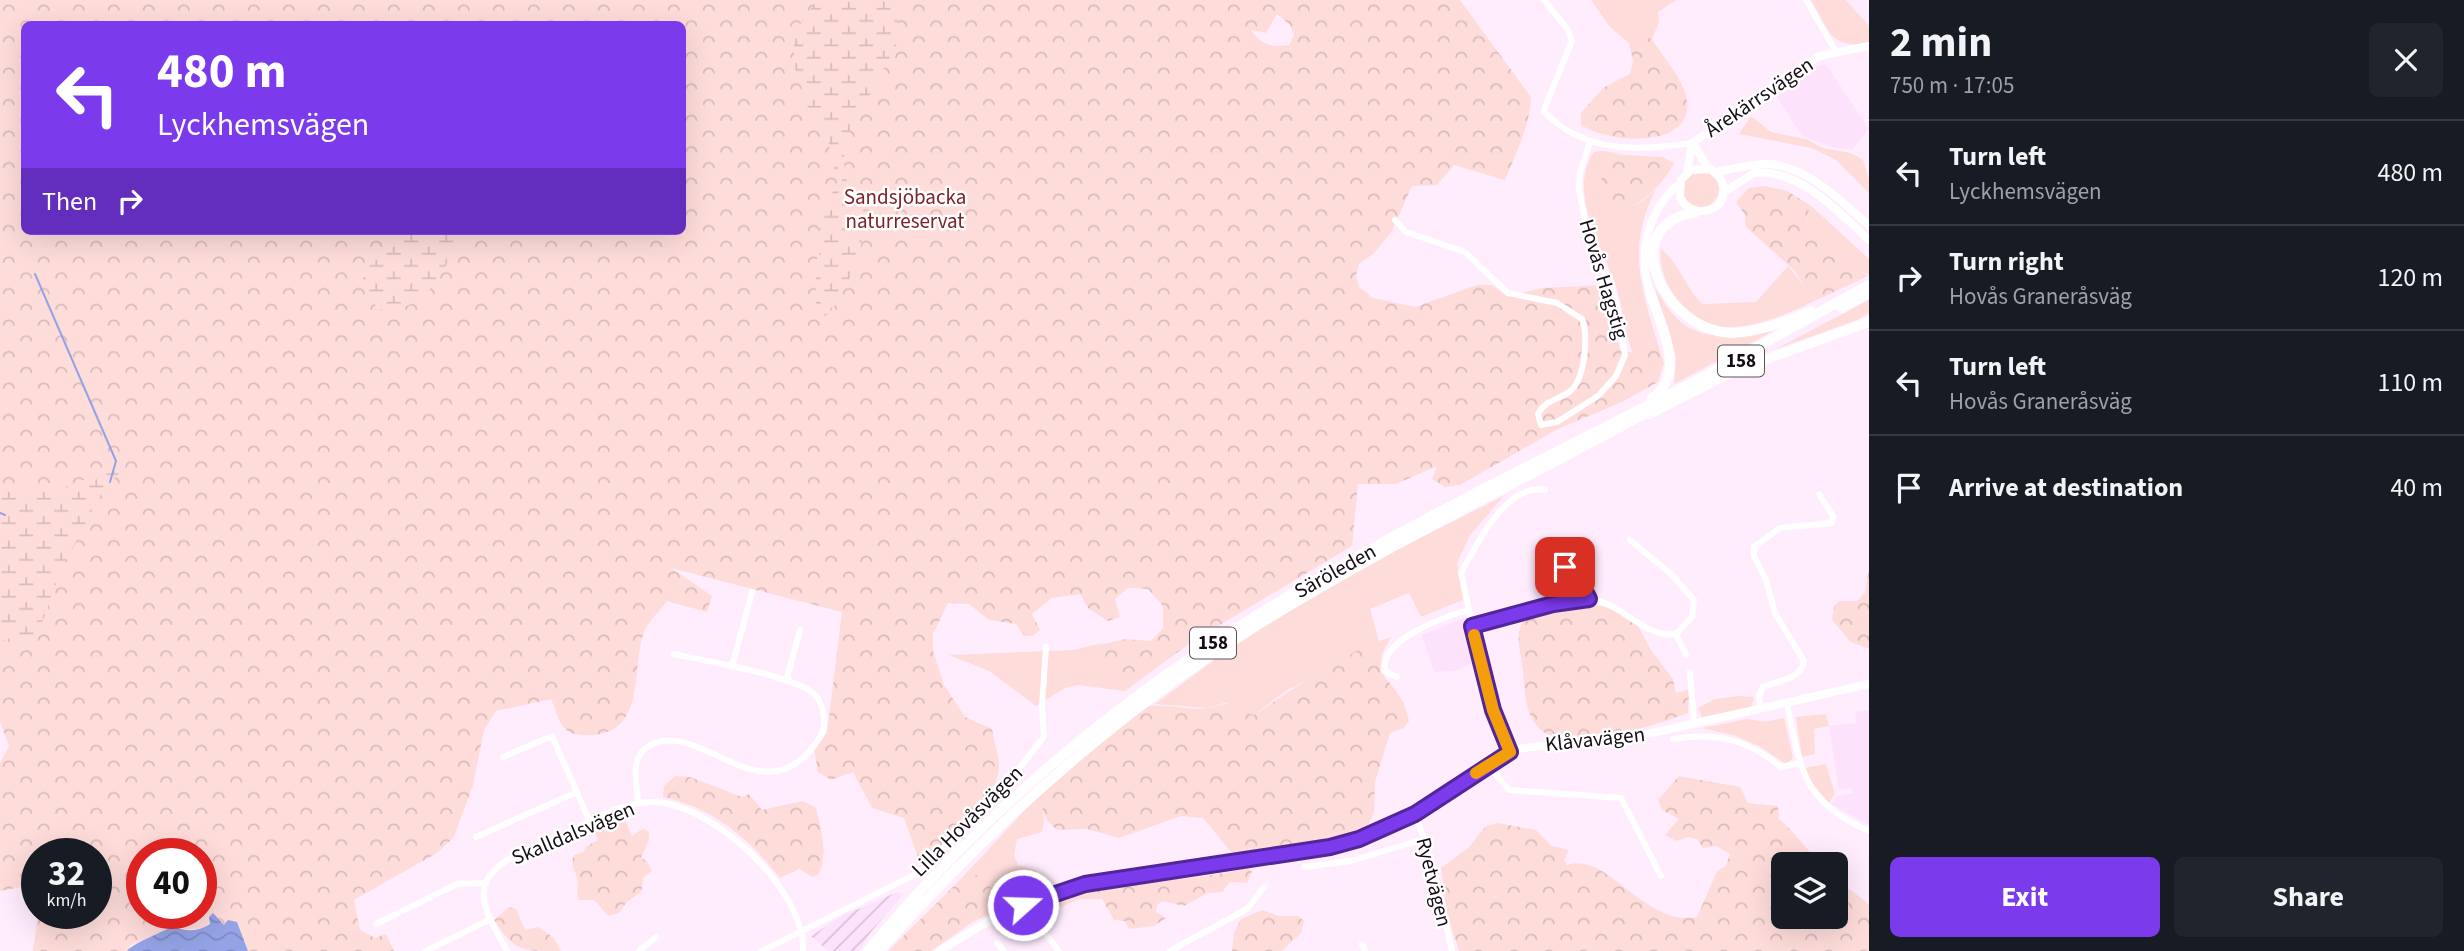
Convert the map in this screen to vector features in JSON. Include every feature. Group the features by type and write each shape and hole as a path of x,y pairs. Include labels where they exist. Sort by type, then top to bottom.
{"main road":[{"name":"158","path":"1696,212 1675,216 1666,222 1657,239 1655,260 1659,283 1670,302 1699,326 1731,333 1757,329 1865,290"},
{"name":"Säröleden","path":"879,951 970,853 1030,798 1120,722 1210,656 1329,584 1865,290"},
{"name":"158","path":"1618,424 1656,396 1671,374 1668,348 1650,292"},
{"name":"158","path":"1618,424 1734,370 1869,322"},
{"name":"Säröleden","path":"868,951 911,902 1028,786 1179,666 1338,568 1618,424"}],"street":[{"path":"1544,0 1568,30 1572,41 1544,112 1554,122 1590,142 1627,150 1656,149 1692,143"},
{"path":"1806,0 1836,52"},
{"name":"Årekärrsvägen","path":"1687,172 1692,143 1819,56 1869,46"},
{"name":"Hovås Hagstig","path":"1395,220 1402,229 1465,252 1508,293 1557,303 1582,319 1586,330 1578,378 1571,390 1548,402 1538,414 1541,425 1557,422 1608,386 1625,355 1617,306 1610,282 1590,246 1579,189 1580,172 1590,142"},
{"name":"Årekärrsvägen","path":"1692,143 1712,170"},
{"path":"1869,226 1835,195 1793,171 1762,164 1712,170 1695,168 1687,172 1679,184 1682,201 1696,212 1713,209 1723,193 1754,173 1783,177 1822,198 1869,240"},
{"path":"1712,170 1722,182 1723,193"},
{"name":"158","path":"1650,292 1644,264 1646,239 1661,204 1679,184"},
{"path":"1510,752 1493,710 1461,573 1493,522 1514,497 1531,491 1545,490"},
{"path":"1761,708 1759,696 1763,687 1798,674 1804,661 1775,613 1766,580 1754,556 1754,547 1758,541 1780,528 1832,523 1833,516 1819,494"},
{"path":"1630,540 1678,580 1694,600 1692,617 1676,634"},
{"path":"1539,571 1569,568 1578,578 1589,599"},
{"path":"732,667 752,592"},
{"path":"1472,626 1553,604 1589,599 1617,607 1656,631 1676,634"},
{"path":"1397,677 1388,675 1384,664 1392,650 1416,630 1468,610"},
{"path":"786,681 800,630"},
{"path":"1676,634 1686,655"},
{"name":"Lilla Hovåsvägen","path":"762,951 918,873 1018,771 1044,737 1042,706 1046,647"},
{"path":"638,803 635,765 646,747 657,742 686,743 755,770 783,767 805,756 823,732 822,707 813,693 786,681 674,654"},
{"path":"1690,672 1695,723"},
{"name":"Klåvavägen","path":"939,951 972,930 1023,905 1085,884 1330,847 1380,831 1415,814 1510,752 1546,744 1619,740 1869,684"},
{"path":"1787,703 1799,763 1807,784 1829,810 1869,831"},
{"path":"503,757 552,736 590,822"},
{"path":"1673,739 1721,736 1756,749 1781,767 1799,763"},
{"path":"1488,765 1509,790 1621,798 1661,876"},
{"path":"476,836 577,792"},
{"name":"Skalldalsvägen","path":"486,883 493,872 510,859 590,822 638,803 671,804 690,809 713,823 764,869 785,899 801,930 803,951"},
{"name":"Ryetvägen","path":"1415,814 1436,878 1452,951"},
{"path":"1304,867 1351,861 1424,839"},
{"path":"376,923 457,884 486,883 485,898 491,919 507,951"},
{"path":"1170,951 1247,909 1264,887"},
{"path":"1023,905 1059,951"},
{"path":"426,951 491,919"},
{"path":"639,951 656,937"},
{"path":"997,943 1004,951"}],"shaded area":[{"path":"1826,64 1869,129 1853,149 1835,148 1802,136 1775,95 1817,66"},
{"path":"1464,618 1475,662 1455,671 1434,672 1422,635"},
{"path":"1869,710 1869,825 1831,804 1837,796 1853,793 1852,788 1839,790 1829,726 1857,723 1855,712"},
{"path":"897,892 904,894 871,932 859,951 828,951 811,936 840,917"}],"green space":[{"name":"Sandsjöbacka naturreservat","path":"0,0 1460,0 1531,97 1522,139 1505,180 1454,165 1437,185 1412,186 1392,231 1373,254 1359,264 1356,276 1359,287 1373,298 1415,307 1477,285 1492,285 1507,296 1543,288 1603,285 1620,350 1633,353 1656,338 1664,363 1658,382 1622,402 1558,429 1460,485 1445,487 1432,479 1437,466 1396,484 1358,484 1352,546 1193,641 1125,691 1104,674 1094,659 1096,646 1125,639 1151,641 1163,628 1163,606 1148,589 1128,588 1115,599 1120,617 1108,621 1088,608 1080,594 1052,598 1032,614 1040,630 1032,636 1023,635 1016,624 989,620 969,604 948,603 933,634 933,651 944,685 965,717 992,729 999,767 997,779 980,806 921,866 904,818 872,808 853,772 831,780 818,772 814,748 827,733 842,612 671,568 712,596 707,612 667,601 652,620 644,632 640,647 633,697 620,724 607,732 589,735 572,733 563,726 551,699 496,711 484,730 473,785 454,837 437,853 354,900 360,930 375,938 386,934 394,951 248,951 237,922 225,926 217,920 217,838 126,838 126,929 193,929 162,932 131,945 127,951 33,951 36,929 112,929 112,838 21,838 21,887 0,891 0,763 9,746 0,722","holes":["1277,14 1290,25 1294,35 1289,45 1277,46 1267,44 1251,30 1266,33"]},
{"path":"817,0 897,0 898,42 846,140 846,177 863,209 865,222 859,252 847,285 824,317 816,310 816,261 821,250 818,225 837,182 827,136 808,108 794,65 795,32"},
{"path":"1591,0 1676,0 1658,12 1659,22 1652,39 1643,34 1635,36 1629,43 1610,27"},
{"path":"1811,0 1846,0 1869,26 1869,43 1856,44 1838,40 1827,29"},
{"path":"1643,34 1652,39 1684,88 1687,113 1680,126 1667,134 1631,138 1612,136 1581,125 1581,113 1603,88 1630,74 1633,61 1629,43 1635,36"},
{"path":"1751,116 1771,132 1806,139 1823,148 1851,153 1863,160 1869,179 1869,193 1836,160 1812,148 1739,134"},
{"path":"1594,152 1622,154 1610,154 1624,209 1642,202 1656,189 1642,228 1639,263 1645,299 1656,338 1633,353 1617,290 1590,221 1586,203 1586,168"},
{"path":"1610,154 1662,157 1674,163 1653,191 1632,207 1621,209 1612,206 1603,192 1602,163"},
{"path":"1701,171 1713,177 1719,189 1713,201 1701,207 1689,201 1683,189 1689,177"},
{"path":"1765,186 1787,191 1810,205 1807,227 1813,239 1841,255 1868,276 1808,304 1804,286 1795,271 1746,227 1745,215 1736,202 1749,188"},
{"path":"1810,205 1869,259 1869,275 1809,235 1807,218"},
{"path":"400,235 461,235 442,273 423,296 396,309 379,309 367,294 363,282 364,273"},
{"path":"1661,249 1672,260 1702,304 1756,302 1788,266 1804,286 1808,304 1772,319 1743,326 1719,326 1705,322 1681,304 1672,292 1661,264"},
{"path":"1654,286 1678,319 1703,333 1734,335 1773,331 1674,384 1676,356"},
{"path":"1869,300 1869,313 1857,320 1776,349"},
{"path":"123,469 103,490 61,570 32,651 1,639 0,491 53,492 91,477"},
{"path":"1504,496 1470,535 1457,563 1463,600 1421,617 1409,593 1370,609 1379,641 1284,692 1254,715 1244,713 1236,705 1224,703 1208,708 1155,704 1241,640 1380,558"},
{"path":"1869,568 1869,649 1851,642 1832,620 1834,606 1840,601 1857,601 1865,593"},
{"path":"1586,603 1613,609 1635,620 1651,650 1673,679 1676,693 1689,689 1688,713 1640,728 1588,738 1556,737 1538,727 1532,720 1526,700 1519,641 1520,627 1528,615 1540,609"},
{"path":"1391,637 1382,654 1380,671 1401,700 1409,721 1404,728 1390,733 1375,782 1374,812 1367,828 1341,838 1253,851 1240,856 1232,853 1203,818 1181,816 1119,838 1087,829 1057,830 1045,817 1043,791 1145,707 1160,705 1199,709 1228,704 1254,715 1312,676 1365,646"},
{"path":"1106,642 1096,646 1104,674 1125,691 1078,685 1065,688 1036,706 989,671 949,655 1074,650"},
{"path":"1754,697 1751,707 1702,717 1698,708 1715,699"},
{"path":"1826,714 1829,726 1814,729 1815,754 1802,757 1796,717"},
{"path":"1784,718 1793,758 1786,764 1759,746 1736,736 1702,728 1747,719 1765,722"},
{"path":"1826,764 1835,794 1829,803 1812,783 1805,768"},
{"path":"675,776 690,777 742,797 749,794 762,810 803,801 816,808 824,851 818,875 813,877 799,869 780,878 756,850 729,827 698,809 663,797 664,786"},
{"path":"1679,776 1740,787 1748,803 1778,806 1779,819 1810,852 1771,852 1771,929 1848,929 1848,888 1869,904 1869,951 1459,951 1447,914 1441,868 1468,848 1486,826 1498,823 1536,830 1552,846 1569,850 1564,860 1567,865 1582,864 1597,869 1661,912 1678,917 1697,917 1717,871 1726,866 1730,854 1716,846 1703,848 1697,839 1688,837 1677,841 1665,835 1679,819 1662,810 1658,800"},
{"path":"1043,791 1042,832 1017,839 1014,855 1018,865 1036,871 1032,893 971,923 989,904 956,884"},
{"path":"623,816 632,836 642,829 649,831 649,840 641,858 647,861 652,871 643,878 642,891 626,903 619,913 608,916 594,900 579,900 573,859 574,855 583,852 587,846 598,840 593,828"},
{"path":"1248,868 1252,872 1247,883 1230,882 1222,892 1208,893 1184,906 1162,901 1157,905 1156,912 1166,918 1154,926 1129,929 1125,921 1114,920 1102,899 1080,899 1043,914 1038,912 1042,903 1092,889"},
{"path":"976,875 991,876 989,904 971,923 931,951 888,951 956,884"},
{"path":"509,907 516,909 525,930 538,927 554,938 561,951 527,949 508,938 494,920"},
{"path":"1262,910 1278,916 1298,916 1304,921 1301,933 1282,951 1232,951 1234,933 1241,919"}],"water":[{"path":"217,917 224,925 228,920 237,922 248,951 127,951 167,929 217,929"}],"waterway":[{"path":"35,274 116,461 110,482"},
{"path":"0,513 5,515"}],"slow traffic":[{"path":"1474,635 1493,710 1510,752 1476,773"}],"route":[{"path":"1023,905 1085,884 1330,847 1380,831 1441,798 1510,752 1493,710 1472,626 1565,601 1589,599 1578,578 1565,567"}]}
